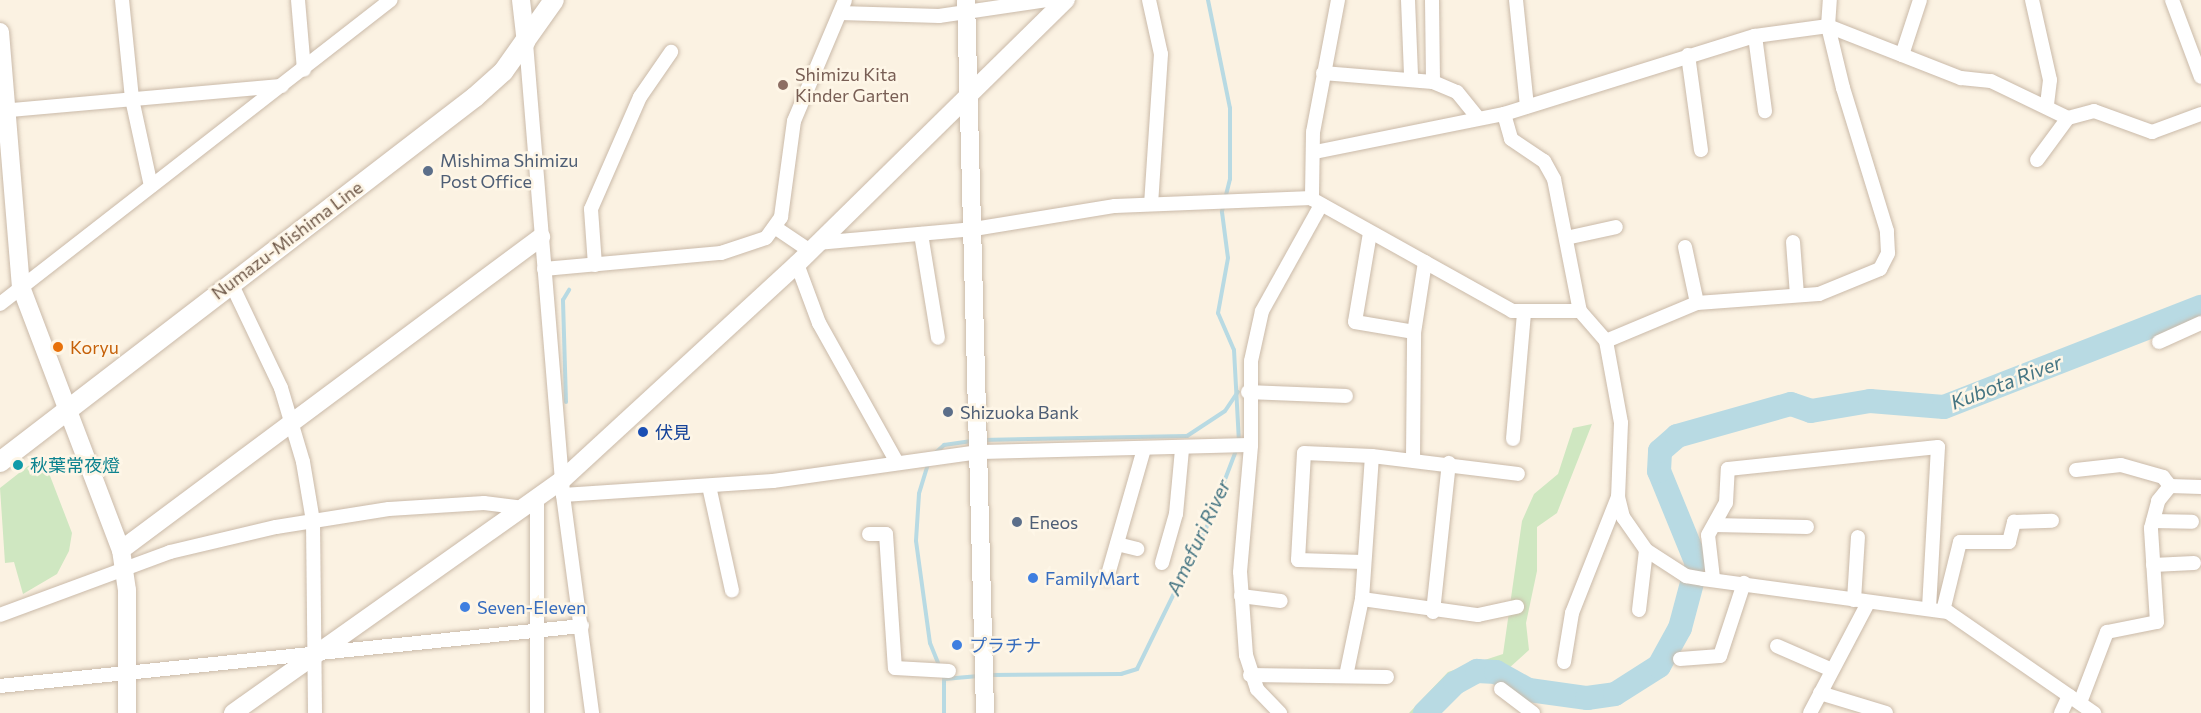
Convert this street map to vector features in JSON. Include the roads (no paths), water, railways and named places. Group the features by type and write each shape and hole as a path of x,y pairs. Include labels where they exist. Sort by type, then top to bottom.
{"main road":[{"name":"Numazu-Mishima Line","path":"0,462 231,282 476,97 526,42 554,0"}],"street":[{"path":"122,0 132,99 151,186"},
{"path":"298,0 303,70"},
{"path":"0,304 391,0"},
{"path":"521,0 562,488 592,713"},
{"path":"544,269 721,253 752,245 776,228 784,203 794,121 842,6 939,16 966,4 1047,0"},
{"path":"233,713 530,503 562,488 796,264 969,91 1066,0"},
{"path":"1149,0 1161,54 1151,204"},
{"path":"1280,713 1250,675 1241,596 1242,514 1251,445 1248,392 1262,311 1316,201 1315,152 1323,73 1338,0"},
{"path":"1408,0 1411,76"},
{"path":"1432,0 1433,82"},
{"path":"1516,0 1527,105"},
{"path":"1606,341 1697,303 1797,295 1854,282 1880,269 1888,254 1880,195 1828,26 1830,0"},
{"path":"1902,56 1920,0"},
{"path":"2031,0 2050,80 2047,106"},
{"path":"2172,0 2201,78"},
{"path":"966,4 974,229 985,713"},
{"path":"1315,152 1504,114 1755,36 1828,26 1961,78 1991,81 2068,118"},
{"path":"0,32 3,111 21,287 121,550 126,570 127,713"},
{"path":"1755,36 1766,111"},
{"path":"595,265 591,208 640,97 671,52"},
{"path":"1688,55 1701,150"},
{"path":"1323,73 1411,76 1433,82 1457,92 1478,118"},
{"path":"3,111 282,86"},
{"path":"2037,160 2068,118 2094,111 2152,132 2201,114"},
{"path":"1504,114 1511,139 1544,161 1554,179 1580,311 1606,341 1621,423 1618,497 1623,517 1646,550 1686,576 1861,602 1936,609 2075,698 2094,713"},
{"path":"776,228 813,246 974,229 1151,204 1316,201 1498,304 1524,312 1580,311"},
{"path":"1566,238 1616,227"},
{"path":"1370,233 1355,322 1414,332"},
{"path":"921,234 938,338"},
{"path":"121,550 541,237"},
{"path":"1793,242 1797,295"},
{"path":"1685,247 1697,303"},
{"path":"1413,458 1414,332 1425,262"},
{"path":"796,264 819,323 896,461"},
{"path":"231,282 294,422 313,521 315,713"},
{"path":"1513,439 1524,312"},
{"path":"2159,342 2201,323"},
{"path":"1248,392 1346,396"},
{"path":"562,488 709,486 979,452 1182,449 1251,445"},
{"path":"1708,579 1708,535 1726,503 1728,469 1938,447 1936,609"},
{"path":"1107,578 1144,448"},
{"path":"1162,563 1176,514 1182,449"},
{"path":"1364,562 1298,560 1304,453 1413,458 1518,474"},
{"path":"1346,676 1362,599 1372,456"},
{"path":"1434,612 1449,463"},
{"path":"2076,470 2121,465 2163,477 2170,486"},
{"path":"709,486 732,591"},
{"path":"2170,486 2201,487"},
{"path":"2061,713 2075,698 2107,632 2157,622 2152,521 2170,486"},
{"path":"1564,662 1572,614 1618,497"},
{"path":"0,615 170,552 313,521 436,505 530,503"},
{"path":"530,503 537,713"},
{"path":"1936,609 1960,542 2009,542 2014,522 2052,521"},
{"path":"2152,521 2192,522"},
{"path":"1714,525 1807,526"},
{"path":"869,534 886,534 895,668 949,671"},
{"path":"1810,713 1832,670 1861,602 1858,537"},
{"path":"1117,544 1137,549"},
{"path":"1639,610 1646,550"},
{"path":"2153,565 2194,563"},
{"path":"1680,658 1720,656 1744,583"},
{"path":"1241,596 1281,601"},
{"path":"1362,599 1434,612 1478,615 1517,607"},
{"path":"0,686 582,626"},
{"path":"1777,646 1832,670"},
{"path":"1250,675 1387,677"},
{"path":"1501,689 1533,713"},
{"path":"1820,693 1886,713"}],"waterway":[{"name":"Amefuri River","path":"1208,0 1230,108 1230,179 1222,212 1228,258 1218,313 1234,350 1239,441"},
{"path":"566,402 563,300 569,290"},
{"name":"Kubota River","path":"1425,713 1455,683 1477,671 1496,672 1529,690 1587,698 1615,694 1659,666 1680,628 1697,564 1659,471 1660,451 1677,436 1791,404 1811,411 1870,401 1944,407 2201,307"},
{"path":"982,440 1187,436 1225,411 1238,392"},
{"path":"933,455 944,445 972,441"},
{"name":"Amefuri River","path":"990,675 1121,674 1137,669 1208,524 1237,448"},
{"path":"928,464 919,494 916,541 930,643 940,668"},
{"name":"Amefuri River","path":"944,679 979,676"},
{"path":"944,678 944,713"}],"place":[{"name":"Shimizu Kita Kinder Garten","path":"783,85"},
{"name":"Mishima Shimizu Post Office","path":"428,171"},
{"name":"Koryu","path":"58,347"},
{"name":"Shizuoka Bank","path":"948,412"},
{"name":"伏見","path":"643,432"},
{"name":"秋葉常夜燈","path":"18,465"},
{"name":"Eneos","path":"1017,522"},
{"name":"FamilyMart","path":"1033,578"},
{"name":"Seven-Eleven","path":"465,607"},
{"name":"プラチナ","path":"957,645"}]}
